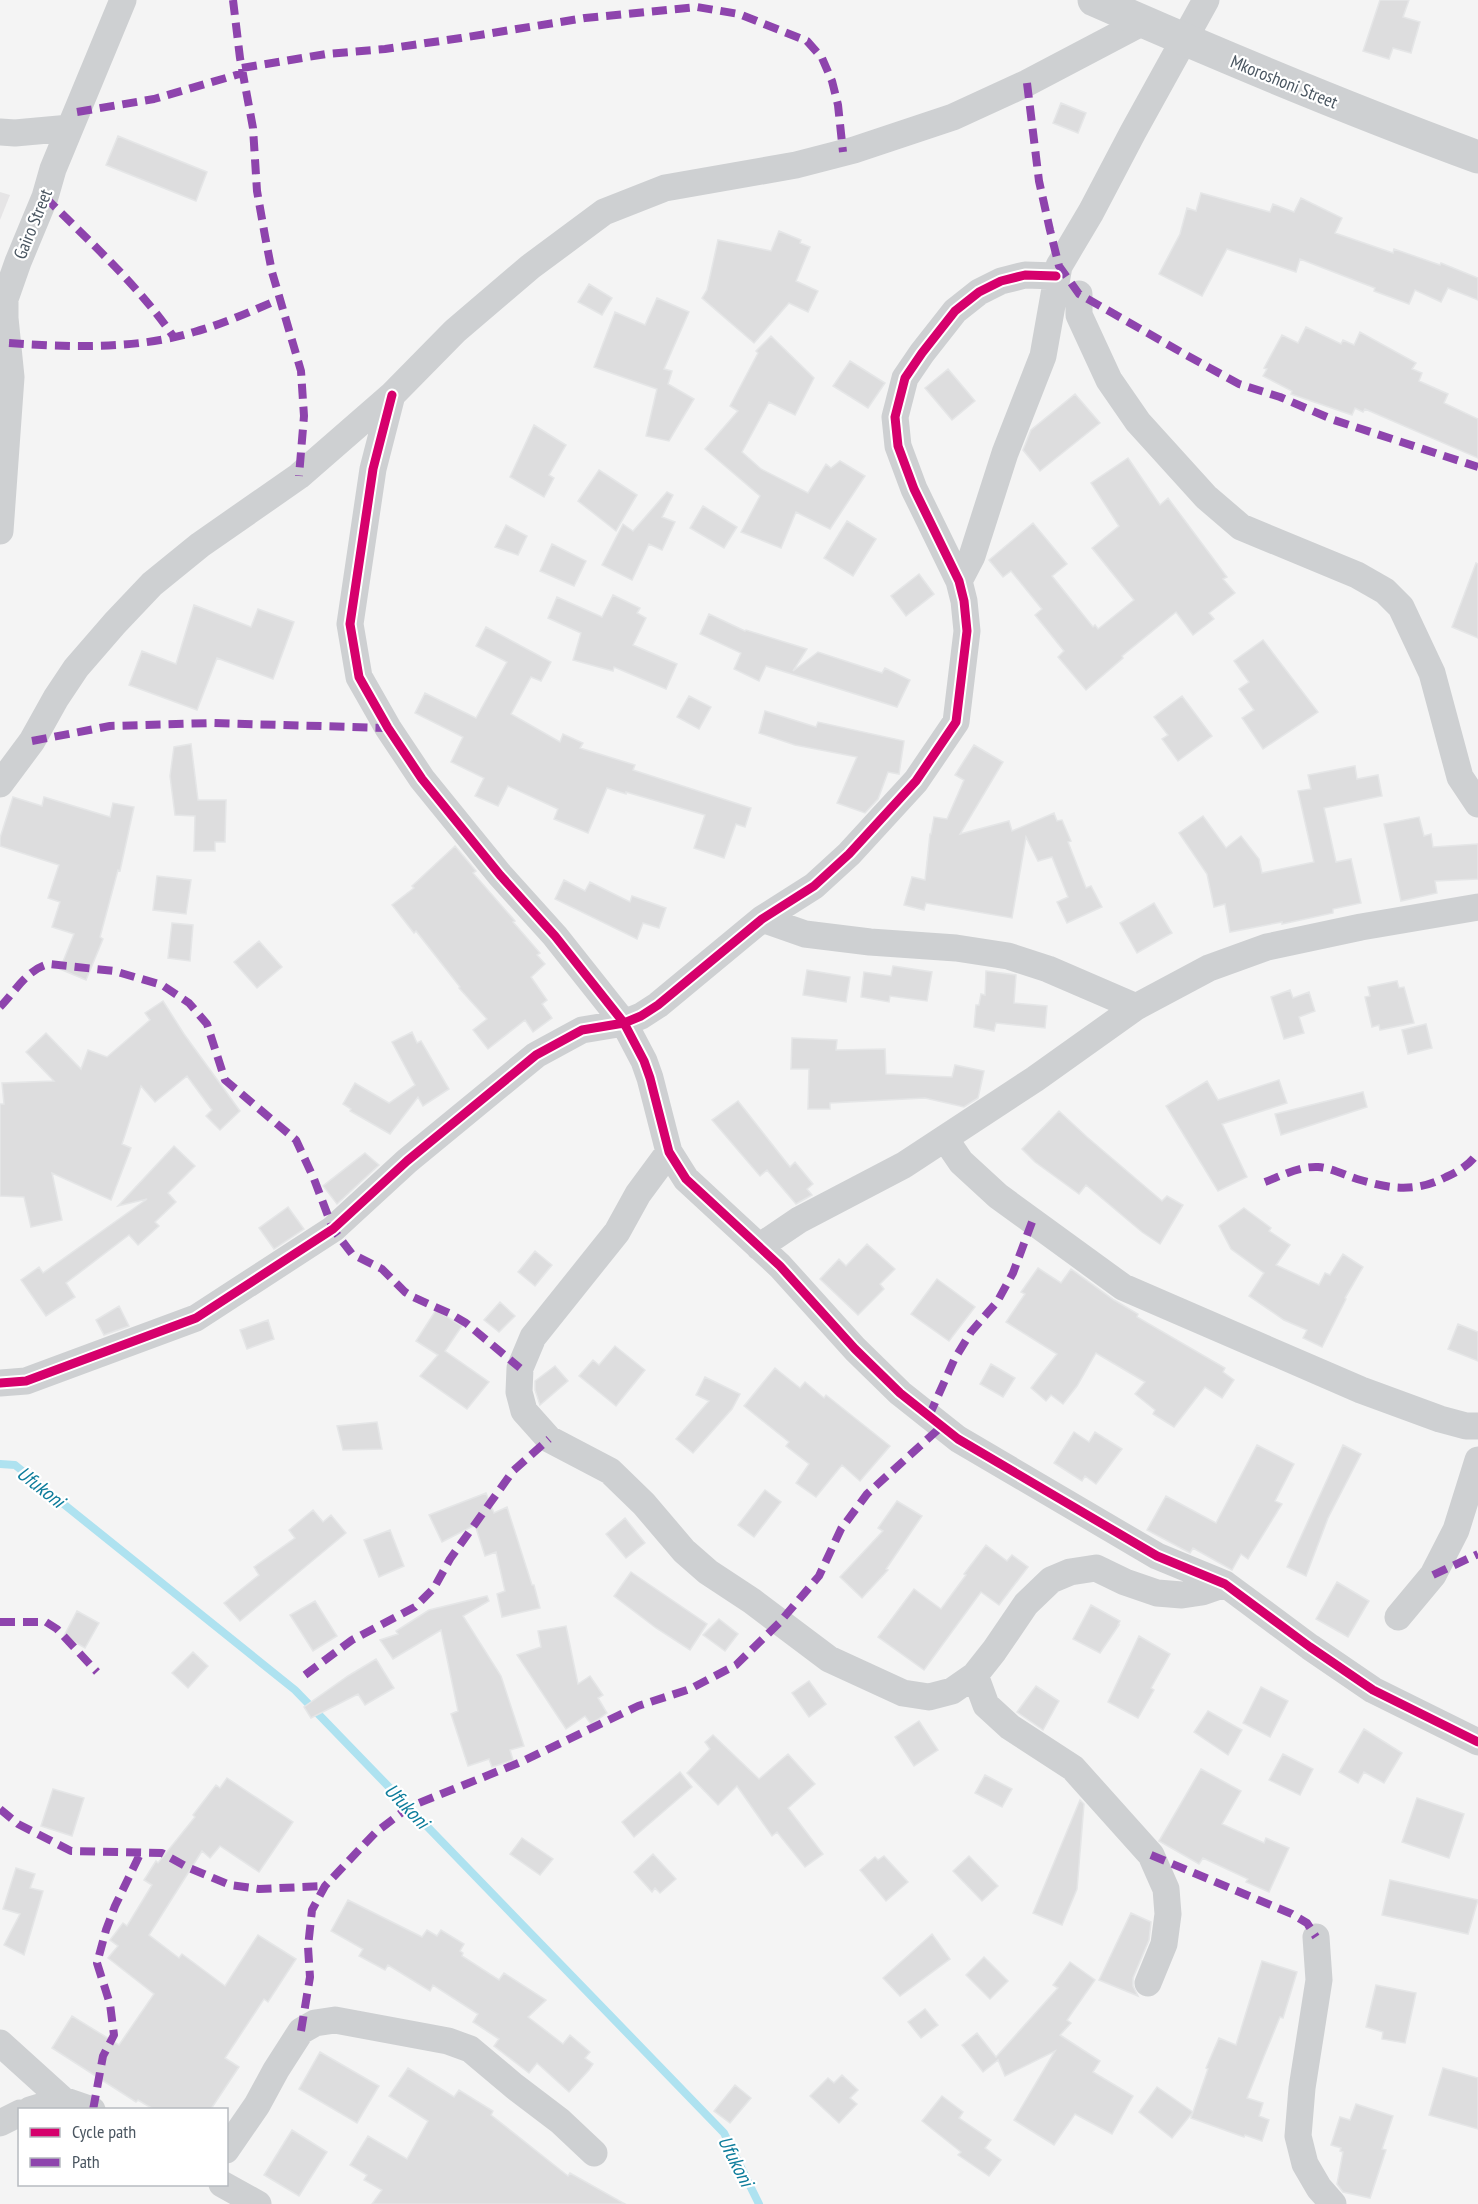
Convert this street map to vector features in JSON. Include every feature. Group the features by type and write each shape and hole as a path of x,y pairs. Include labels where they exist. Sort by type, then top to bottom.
{"street":[{"name":"Gairo Street","path":"0,531 11,377 5,299 70,128 123,0"},
{"name":"Mkoroshoni Street","path":"1094,0 1183,40 1361,114 1478,157"},
{"path":"959,581 972,556 1005,453 1044,356 1059,266 1091,212 1206,0"},
{"path":"0,784 32,741 76,668 114,623 152,584 200,545 294,480 392,395 454,331 530,267 604,212 665,188 796,165 854,150 953,117 1028,83 1143,22"},
{"path":"0,132 15,133 70,128"},
{"path":"0,1383 26,1381 196,1318 333,1229 407,1161 536,1055 582,1030 624,1023 641,1016 658,1005 762,919 814,885 849,854 916,781 956,722 967,631 959,581 914,489 898,446 895,417 905,378 955,311 979,292 1001,281 1025,275 1056,276"},
{"path":"1079,294 1079,315 1109,380 1138,422 1206,497 1241,527 1357,575 1384,591 1401,607 1432,673 1460,777 1478,804"},
{"path":"392,395 373,469 350,624 359,677 388,728 422,779 500,875 555,936 624,1023 644,1061 650,1078 669,1152 686,1179 759,1247 900,1393 958,1439 1157,1556 1226,1584 1310,1647 1373,1690 1478,1742"},
{"path":"759,1247 799,1220 904,1166 1136,1007 1209,968 1268,947 1361,927 1478,908"},
{"path":"762,919 805,934 870,942 956,948 1008,956 1048,969 1136,1007"},
{"path":"945,1140 961,1162 998,1196 1123,1287 1361,1390 1440,1419 1466,1426 1478,1426"},
{"path":"669,1152 638,1194 616,1232 534,1337 520,1368 519,1392 524,1412 549,1439 610,1471 644,1504 684,1551 708,1572 829,1659 903,1693 929,1697 952,1691 975,1676 1026,1604 1051,1580 1070,1572 1096,1568 1125,1582 1157,1593 1182,1595 1202,1592 1226,1584"},
{"path":"1398,1617 1433,1575 1456,1530 1478,1460"},
{"path":"975,1676 986,1705 1010,1727 1074,1768 1151,1855 1166,1889 1168,1914 1164,1944 1148,1983"},
{"path":"1316,1937 1319,1980 1310,2052 1302,2088 1298,2136 1305,2164 1319,2188 1333,2204"},
{"path":"228,2147 257,2105 301,2031 315,2023 334,2020 448,2041 470,2049 560,2121 594,2153"},
{"path":"0,2043 63,2100 90,2108"},
{"path":"34,2108 63,2100"},
{"path":"0,2123 18,2114"},
{"path":"226,2186 258,2204"}],"shaded area":[{"path":"0,192 10,195 0,220"}],"building":[{"path":"1380,0 1409,0 1403,17 1420,22 1411,53 1393,48 1389,59 1363,51"},
{"path":"1061,103 1086,113 1078,133 1053,123"},
{"path":"118,136 207,172 196,201 106,165"},
{"path":"1201,193 1270,212 1273,204 1294,212 1301,198 1342,218 1335,233 1393,253 1394,249 1440,265 1441,263 1478,278 1478,300 1448,288 1441,302 1415,290 1409,304 1374,291 1375,288 1300,259 1296,272 1227,249 1202,296 1159,274 1180,234 1187,208 1196,211"},
{"path":"779,231 801,240 800,243 810,247 796,281 818,291 808,312 789,303 754,343 702,298 707,290 718,240 771,251"},
{"path":"589,284 612,298 602,315 578,302"},
{"path":"657,298 689,312 664,369 672,371 668,384 694,399 669,441 646,436 657,389 594,367 615,312 645,325"},
{"path":"1306,327 1341,344 1343,340 1354,345 1360,332 1416,363 1412,369 1422,373 1419,381 1448,394 1444,403 1478,419 1478,458 1365,409 1363,412 1355,408 1352,415 1291,394 1292,391 1263,376 1267,369 1264,368 1282,335 1298,343"},
{"path":"771,336 814,378 795,415 769,402 742,452 761,469 808,493 826,464 831,468 840,461 865,476 830,529 796,512 781,548 741,532 760,496 705,449 738,411 730,406 758,353 756,351"},
{"path":"850,361 885,383 868,408 833,386"},
{"path":"948,369 975,401 952,420 925,388"},
{"path":"1075,394 1100,423 1040,471 1023,450 1031,430"},
{"path":"534,425 566,445 549,475 554,478 544,497 510,477"},
{"path":"1128,458 1160,505 1168,498 1227,577 1223,579 1235,593 1209,613 1214,619 1193,635 1176,612 1122,656 1123,658 1086,690 1058,657 1064,651 1035,615 1042,609 1011,571 1003,577 989,560 1033,523 1067,564 1052,576 1093,627 1095,625 1098,629 1134,600 1092,548 1119,526 1091,483"},
{"path":"599,470 637,495 616,531 578,501"},
{"path":"667,492 673,495 662,517 675,522 662,550 649,544 632,580 602,565 623,524 633,531"},
{"path":"703,506 737,527 724,548 690,528"},
{"path":"847,521 876,539 853,576 824,558"},
{"path":"506,525 527,536 518,555 495,547"},
{"path":"552,544 586,561 574,586 540,571"},
{"path":"1476,563 1478,564 1478,638 1452,627"},
{"path":"919,574 934,594 906,616 891,596"},
{"path":"613,595 640,608 637,613 646,618 633,645 677,664 666,689 614,667 613,671 573,660 581,633 548,618 557,597 602,617"},
{"path":"194,605 251,627 258,609 294,622 273,679 217,658 197,710 129,685 142,651 176,664"},
{"path":"709,614 745,631 807,649 793,671 818,652 882,673 885,668 910,680 897,707 766,666 759,681 734,669 741,653 700,634"},
{"path":"486,627 551,662 541,681 531,677 511,714 560,742 563,734 583,743 580,748 635,765 633,770 751,808 745,827 736,824 724,858 694,848 705,815 626,792 626,794 607,788 588,833 554,819 558,809 508,786 498,806 475,796 484,778 451,762 463,737 415,713 425,693 476,718 507,662 476,646"},
{"path":"1263,640 1318,712 1263,749 1242,718 1254,710 1239,689 1249,682 1234,661"},
{"path":"689,696 711,707 699,729 677,717"},
{"path":"1182,696 1212,736 1178,761 1162,739 1168,735 1154,717"},
{"path":"765,711 816,727 818,722 904,741 899,774 888,772 878,799 865,813 837,803 857,757 795,745 759,733"},
{"path":"191,744 198,800 226,800 225,842 215,842 215,851 194,851 195,816 175,815 170,776 174,747"},
{"path":"974,745 1003,762 960,834 1009,821 1012,831 1054,813 1057,821 1062,820 1071,841 1068,842 1086,888 1091,886 1102,907 1067,923 1057,902 1068,897 1052,857 1038,861 1026,837 1012,918 926,903 924,910 904,905 912,877 925,880 934,817 947,819 964,780 955,775"},
{"path":"1355,766 1357,779 1378,775 1382,796 1324,808 1336,862 1351,859 1361,903 1333,909 1333,913 1230,932 1225,904 1214,907 1207,874 1179,833 1203,816 1226,848 1241,836 1259,859 1262,873 1314,862 1298,791 1311,789 1308,775"},
{"path":"13,797 42,806 44,797 110,817 113,803 134,807 120,871 118,870 100,937 103,939 86,980 60,969 74,934 52,927 60,902 48,898 59,865 0,846 0,838"},
{"path":"1419,817 1424,836 1431,834 1433,847 1478,844 1478,879 1435,881 1437,893 1401,901 1384,824"},
{"path":"455,846 476,871 473,873 540,953 537,955 545,964 531,977 547,1000 542,1004 552,1018 533,1032 525,1020 488,1049 473,1030 487,1019 392,905 414,888 412,886"},
{"path":"157,876 191,880 186,914 153,910"},
{"path":"564,880 585,891 590,882 630,902 632,896 666,908 659,928 643,923 637,939 555,899"},
{"path":"1154,903 1172,933 1137,953 1120,923"},
{"path":"172,923 193,925 190,961 168,958"},
{"path":"259,941 282,967 257,988 234,962"},
{"path":"893,966 932,972 927,1001 890,996 889,1002 861,997 864,972 891,976"},
{"path":"807,970 850,977 846,1002 803,995"},
{"path":"986,971 1016,975 1014,1003 1047,1006 1045,1028 996,1023 994,1031 974,1027 976,1005 979,1005 981,994 985,995"},
{"path":"1397,981 1399,988 1404,987 1414,1023 1380,1030 1379,1025 1372,1027 1365,997 1370,996 1368,987"},
{"path":"1290,990 1293,998 1309,992 1315,1011 1299,1017 1304,1033 1284,1039 1271,997"},
{"path":"163,1001 240,1111 220,1130 206,1116 212,1110 187,1076 155,1102 141,1086 122,1144 131,1148 111,1200 52,1173 62,1220 31,1227 24,1197 0,1196 0,1104 4,1104 2,1083 54,1081 26,1052 46,1033 81,1069 88,1050 107,1057 150,1020 145,1013"},
{"path":"1426,1024 1432,1048 1408,1054 1402,1030"},
{"path":"412,1032 417,1043 421,1041 449,1089 423,1106 418,1097 390,1134 350,1111 351,1109 343,1104 355,1083 389,1103 415,1085 392,1042"},
{"path":"792,1038 837,1040 836,1050 885,1049 886,1074 952,1077 955,1065 984,1071 978,1098 964,1107 925,1098 830,1103 830,1109 808,1109 809,1069 791,1069"},
{"path":"1279,1080 1287,1103 1222,1124 1247,1177 1218,1191 1166,1106 1207,1081 1218,1100"},
{"path":"1363,1092 1367,1107 1281,1135 1275,1114"},
{"path":"738,1101 790,1167 795,1162 813,1184 807,1189 812,1195 796,1204 767,1170 760,1176 712,1120"},
{"path":"1059,1111 1162,1201 1167,1196 1183,1205 1160,1244 1142,1232 1086,1185 1079,1194 1035,1162 1022,1149"},
{"path":"174,1146 195,1166 168,1193 176,1202 155,1222 159,1226 138,1245 129,1235 66,1283 75,1297 46,1316 21,1280 39,1267 43,1273 147,1199 118,1206"},
{"path":"365,1153 379,1165 337,1204 323,1186"},
{"path":"288,1207 304,1229 274,1249 259,1228"},
{"path":"1244,1208 1271,1228 1269,1231 1290,1245 1276,1265 1319,1285 1325,1273 1330,1275 1343,1254 1363,1267 1345,1298 1322,1347 1303,1338 1307,1330 1284,1320 1249,1296 1264,1273 1231,1249 1219,1226"},
{"path":"867,1244 895,1269 880,1284 884,1289 858,1315 820,1279 839,1259 846,1266"},
{"path":"535,1251 552,1265 535,1286 518,1272"},
{"path":"1038,1268 1061,1283 1071,1269 1138,1314 1137,1317 1225,1368 1223,1372 1234,1380 1222,1398 1205,1387 1174,1427 1153,1414 1155,1410 1135,1394 1145,1382 1096,1353 1077,1386 1063,1404 1051,1395 1046,1401 1031,1388 1057,1354 1006,1322 1025,1294 1021,1292"},
{"path":"937,1279 975,1307 949,1341 911,1314"},
{"path":"500,1302 515,1316 499,1332 484,1320"},
{"path":"119,1306 129,1326 104,1335 96,1320"},
{"path":"436,1310 462,1326 445,1351 489,1382 467,1409 420,1376 438,1355 416,1341"},
{"path":"268,1320 274,1339 247,1349 240,1330"},
{"path":"1458,1324 1478,1332 1478,1361 1448,1349"},
{"path":"615,1346 645,1370 616,1406 579,1376 593,1360 599,1365"},
{"path":"991,1364 1015,1378 1003,1397 980,1384"},
{"path":"555,1366 568,1381 540,1405 535,1390 535,1381"},
{"path":"775,1368 800,1388 805,1382 824,1398 826,1395 890,1446 860,1481 842,1465 816,1497 796,1483 809,1464 786,1446 789,1442 744,1406"},
{"path":"705,1377 740,1394 732,1409 693,1453 676,1439 709,1401 696,1395"},
{"path":"377,1422 382,1449 343,1450 337,1426"},
{"path":"1074,1432 1089,1442 1095,1432 1122,1449 1096,1484 1085,1476 1082,1481 1054,1463"},
{"path":"1257,1445 1294,1464 1275,1501 1282,1504 1248,1559 1241,1554 1232,1570 1193,1548 1190,1553 1147,1530 1166,1496 1216,1523"},
{"path":"1343,1445 1361,1454 1328,1518 1306,1576 1287,1567"},
{"path":"765,1490 781,1502 754,1537 738,1525"},
{"path":"486,1493 494,1513 507,1507 540,1608 502,1617 497,1594 505,1591 496,1552 485,1556 475,1525 442,1542 429,1515"},
{"path":"897,1501 922,1516 886,1569 888,1570 862,1598 840,1577 883,1531 878,1528"},
{"path":"313,1510 323,1522 331,1515 346,1533 240,1621 224,1603 259,1575 254,1567 295,1538 289,1530"},
{"path":"625,1518 645,1543 626,1558 606,1534"},
{"path":"390,1530 404,1566 379,1577 364,1540"},
{"path":"986,1545 1007,1561 1012,1555 1028,1567 999,1605 981,1592 924,1670 878,1637 914,1589 941,1609"},
{"path":"631,1572 707,1624 690,1650 614,1596"},
{"path":"1337,1582 1369,1601 1348,1637 1316,1619"},
{"path":"487,1596 489,1601 463,1616 501,1676 524,1746 510,1750 513,1760 492,1767 489,1759 468,1766 451,1714 458,1711 441,1630 393,1659 380,1640 398,1634 396,1631 429,1610"},
{"path":"315,1601 337,1636 313,1651 290,1615"},
{"path":"1091,1605 1120,1621 1100,1653 1073,1639"},
{"path":"77,1611 99,1623 85,1648 64,1636"},
{"path":"719,1619 738,1634 725,1651 703,1635"},
{"path":"566,1626 578,1684 590,1676 603,1695 598,1698 607,1713 591,1724 585,1716 566,1729 517,1655 541,1647 538,1631"},
{"path":"1139,1636 1170,1654 1138,1718 1108,1702"},
{"path":"193,1652 208,1666 188,1688 172,1673"},
{"path":"376,1659 394,1688 365,1705 358,1694 311,1718 304,1707"},
{"path":"809,1681 826,1704 809,1717 792,1693"},
{"path":"1036,1686 1059,1701 1043,1730 1017,1712"},
{"path":"1261,1687 1288,1701 1270,1737 1243,1723"},
{"path":"1208,1711 1242,1730 1228,1755 1194,1732"},
{"path":"919,1721 938,1750 914,1766 895,1737"},
{"path":"1364,1729 1402,1753 1384,1783 1364,1772 1358,1783 1339,1772"},
{"path":"713,1735 759,1779 788,1754 815,1784 788,1808 823,1854 805,1867 777,1832 772,1836 737,1786 718,1805 687,1773 710,1749 705,1742"},
{"path":"1283,1754 1313,1769 1300,1795 1269,1780"},
{"path":"1201,1769 1241,1791 1222,1824 1264,1843 1266,1838 1289,1848 1269,1892 1246,1882 1248,1879 1203,1858 1199,1864 1159,1841"},
{"path":"680,1772 692,1787 634,1837 622,1822"},
{"path":"985,1775 1012,1789 1002,1807 975,1793"},
{"path":"227,1778 293,1822 259,1872 220,1846 210,1858 202,1851 149,1935 179,1958 182,1954 225,1986 258,1935 296,1959 268,2002 264,1999 225,2058 239,2067 212,2108 151,2108 138,2100 136,2102 52,2048 72,2016 119,2045 154,1994 108,1958 118,1946 110,1940 123,1923 127,1926 152,1885 144,1880 156,1861 158,1863 195,1817 193,1815 216,1785 220,1788"},
{"path":"53,1789 84,1798 72,1836 41,1826"},
{"path":"1417,1798 1464,1814 1449,1858 1402,1842"},
{"path":"1080,1800 1084,1804 1077,1889 1062,1925 1033,1913"},
{"path":"522,1838 553,1859 540,1875 510,1854"},
{"path":"653,1854 676,1879 660,1893 655,1888 652,1892 634,1872"},
{"path":"884,1856 908,1882 886,1901 860,1870 875,1857 878,1860"},
{"path":"969,1856 998,1886 982,1901 953,1871"},
{"path":"16,1868 35,1874 30,1888 43,1891 24,1955 4,1945 20,1914 3,1909"},
{"path":"1390,1880 1478,1900 1468,1934 1382,1915"},
{"path":"348,1900 422,1937 427,1930 437,1936 441,1930 464,1944 460,1951 463,1953 462,1956 499,1980 504,1973 546,2000 528,2017 563,2044 570,2035 590,2052 585,2058 593,2064 589,2070 569,2092 537,2063 529,2073 494,2046 499,2039 473,2022 478,2014 433,1985 430,1991 388,1965 385,1970 359,1956 363,1949 331,1931"},
{"path":"1131,1913 1151,1922 1149,1940 1133,1978 1133,1986 1138,1996 1099,1980"},
{"path":"932,1934 950,1959 900,1996 883,1978"},
{"path":"984,1957 1008,1981 990,1999 966,1975"},
{"path":"1262,1961 1297,1972 1283,2018 1280,2017 1247,2098 1263,2103 1259,2116 1269,2120 1262,2141 1191,2118 1208,2069 1206,2068 1219,2038 1236,2045"},
{"path":"1070,1962 1095,1980 1067,2020 1071,2023 1060,2035 1100,2061 1093,2072 1133,2096 1112,2134 1075,2114 1054,2145 1014,2120 1055,2051 1005,2076 998,2060 983,2072 962,2045 977,2033 996,2057 1058,1988 1053,1985"},
{"path":"1376,1985 1416,1993 1405,2043 1382,2039 1383,2032 1366,2027"},
{"path":"925,2009 938,2025 921,2038 908,2022"},
{"path":"320,2052 379,2086 357,2123 299,2089"},
{"path":"408,2068 454,2097 459,2090 493,2111 491,2115 568,2176 570,2173 625,2204 372,2204 382,2190 364,2180 367,2175 350,2165 368,2136 407,2159 428,2121 389,2096"},
{"path":"1443,2068 1478,2078 1478,2129 1429,2115"},
{"path":"842,2075 858,2090 850,2098 857,2104 839,2123 810,2096 828,2078 834,2083"},
{"path":"735,2085 751,2098 730,2123 714,2111"},
{"path":"1157,2087 1193,2112 1172,2138 1139,2112"},
{"path":"942,2096 963,2112 959,2118 991,2140 985,2148 1001,2160 989,2176 958,2155 961,2152 922,2121"},
{"path":"1356,2104 1393,2116 1382,2149 1386,2150 1370,2198 1343,2192 1337,2184 1343,2152 1340,2151 1341,2148 1331,2145 1340,2117 1350,2120"},
{"path":"292,2130 327,2152 299,2196 264,2175"}],"waterway":[{"name":"Ufukoni","path":"0,1464 15,1465 295,1690 724,2133 759,2204"}],"marked path":[{"path":"233,0 240,58 253,128 257,191 265,236 272,272 301,371 304,416 299,476"},
{"path":"242,68 326,54 385,49 461,38 585,18 697,7 739,14 807,41 822,58 832,81 838,105 843,152"},
{"path":"77,112 154,99 243,73"},
{"path":"1027,83 1039,181 1050,230 1059,266 1079,294 1239,384 1280,397 1334,420 1478,467"},
{"path":"45,197 129,281 173,336"},
{"path":"9,343 102,346 149,342 205,329 280,299"},
{"path":"32,741 110,726 212,723 388,728"},
{"path":"0,1007 28,976 49,964 114,971 162,985 189,1003 207,1024 225,1080 296,1140 333,1229 352,1254 382,1269 413,1297 466,1323 520,1368"},
{"path":"1265,1182 1298,1170 1318,1167 1380,1185 1412,1187 1434,1182 1456,1172 1468,1164 1478,1152"},
{"path":"929,1416 954,1360 971,1332 997,1302 1013,1273 1032,1222"},
{"path":"301,2031 310,1977 308,1947 312,1910 325,1886 375,1833 409,1807 521,1762 638,1706 690,1689 736,1665 779,1623 819,1576 841,1529 867,1494 942,1426"},
{"path":"305,1675 352,1640 415,1607 434,1588 450,1559 513,1471 549,1439"},
{"path":"1433,1575 1478,1554"},
{"path":"0,1622 46,1622 57,1629 97,1672"},
{"path":"0,1809 18,1824 71,1851 162,1853 187,1867 230,1885 259,1889 325,1886"},
{"path":"93,2108 103,2056 114,2035 110,2004 97,1963 115,1906 140,1854"},
{"path":"1151,1855 1292,1914 1307,1923 1316,1937"}],"cycle path":[{"path":"0,1383 26,1381 196,1318 333,1229 407,1161 536,1055 582,1030 624,1023 641,1016 658,1005 762,919 814,886 849,854 916,781 956,722 967,631 959,581 914,489 898,446 895,417 905,378 955,311 979,292 1001,281 1025,275 1056,276"},
{"path":"392,395 373,469 350,624 359,677 388,728 422,779 500,875 555,936 624,1023 644,1061 650,1078 669,1152 686,1179 780,1266 855,1349 900,1393 958,1439 1157,1556 1225,1584 1373,1690 1478,1742"}]}
